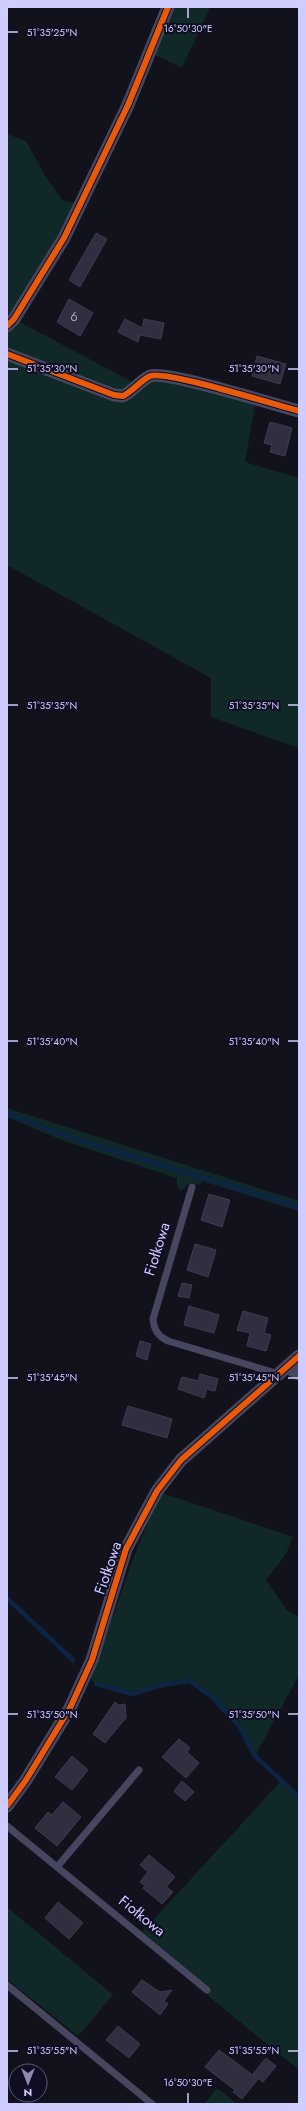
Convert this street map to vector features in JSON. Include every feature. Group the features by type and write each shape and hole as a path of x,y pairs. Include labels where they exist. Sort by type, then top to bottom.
{"street":[{"path":"7,326 14,319 64,238 128,105 168,7"},
{"path":"7,354 123,396 130,393 151,376 163,376 185,380 299,411"},
{"name":"Fiołkowa","path":"7,1806 26,1780 70,1708 92,1660 126,1549 157,1491 181,1460 299,1356"},
{"path":"283,1370 299,1374"}],"lane":[{"name":"Fiołkowa","path":"192,1187 153,1319 153,1326 156,1332 168,1341 283,1370"},
{"path":"57,1867 139,1770"},
{"name":"Fiołkowa","path":"7,1826 207,1990"},
{"path":"7,1985 152,2104"}],"green space":[{"path":"168,7 210,7 182,68 149,52"},
{"path":"7,134 26,141 44,174 63,201 81,204 14,319 138,385 149,380 179,380 213,387 256,400 245,462 299,478 299,748 211,717 211,678 7,565"},
{"path":"7,1108 299,1201 299,1211 202,1181 200,1185 189,1183 181,1191 177,1185 177,1178 64,1141 7,1117"},
{"path":"162,1493 293,1537 286,1554 266,1580 286,1609 299,1617 299,1675 255,1756 239,1726 212,1697 190,1681 133,1694 96,1684 91,1679 132,1562"},
{"path":"281,1781 299,1797 299,2070 207,1995 212,1989 142,1932"},
{"path":"7,1907 113,1995 78,2036 7,1979"},
{"path":"217,2088 237,2104 204,2104"}],"building":[{"path":"96,233 107,239 80,287 69,280"},
{"path":"69,299 93,313 80,336 57,322"},
{"path":"125,319 142,328 144,319 164,323 161,339 140,335 138,342 118,332"},
{"path":"257,356 286,364 280,384 252,376"},
{"path":"270,422 292,428 285,456 270,452 272,445 264,443"},
{"path":"209,1194 230,1200 222,1227 201,1220"},
{"path":"195,1244 216,1250 208,1277 187,1270"},
{"path":"182,1283 192,1285 189,1298 178,1296"},
{"path":"189,1306 219,1315 214,1333 184,1325"},
{"path":"243,1311 268,1318 264,1333 271,1335 266,1351 247,1346 250,1333 237,1330"},
{"path":"140,1341 151,1344 147,1360 136,1356"},
{"path":"200,1374 218,1379 215,1391 207,1389 204,1398 178,1389 182,1377 198,1381"},
{"path":"128,1406 172,1419 167,1438 122,1425"},
{"path":"115,1702 119,1705 125,1704 126,1718 105,1743 93,1734"},
{"path":"179,1739 190,1748 187,1752 199,1763 186,1778 162,1757"},
{"path":"72,1756 88,1770 72,1790 55,1777"},
{"path":"182,1781 194,1792 185,1801 174,1791"},
{"path":"63,1802 81,1817 57,1846 35,1828 48,1812 52,1815"},
{"path":"149,1855 175,1877 166,1887 173,1892 162,1904 143,1888 145,1886 140,1882 148,1872 140,1865"},
{"path":"58,1902 83,1923 69,1939 45,1918"},
{"path":"142,1980 160,1992 172,1990 164,2001 168,2004 160,2015 132,1992"},
{"path":"118,2026 140,2044 129,2058 106,2040"},
{"path":"219,2050 258,2079 242,2099 233,2092 235,2090 205,2067"},
{"path":"266,2058 276,2066 263,2082 253,2074"}],"waterway":[{"path":"7,1113 66,1136 299,1207"},
{"path":"7,1598 73,1660"},
{"path":"96,1684 133,1694 161,1685 190,1681 212,1697 239,1726 255,1756 299,1797"}],"cycle path":[{"path":"7,326 14,319 64,238 128,105 168,7"},
{"path":"7,354 114,395 123,396 150,376 160,376 177,378 222,389 299,411"},
{"path":"7,1806 26,1780 70,1708 92,1660 126,1549 157,1491 181,1460 299,1356"}]}
